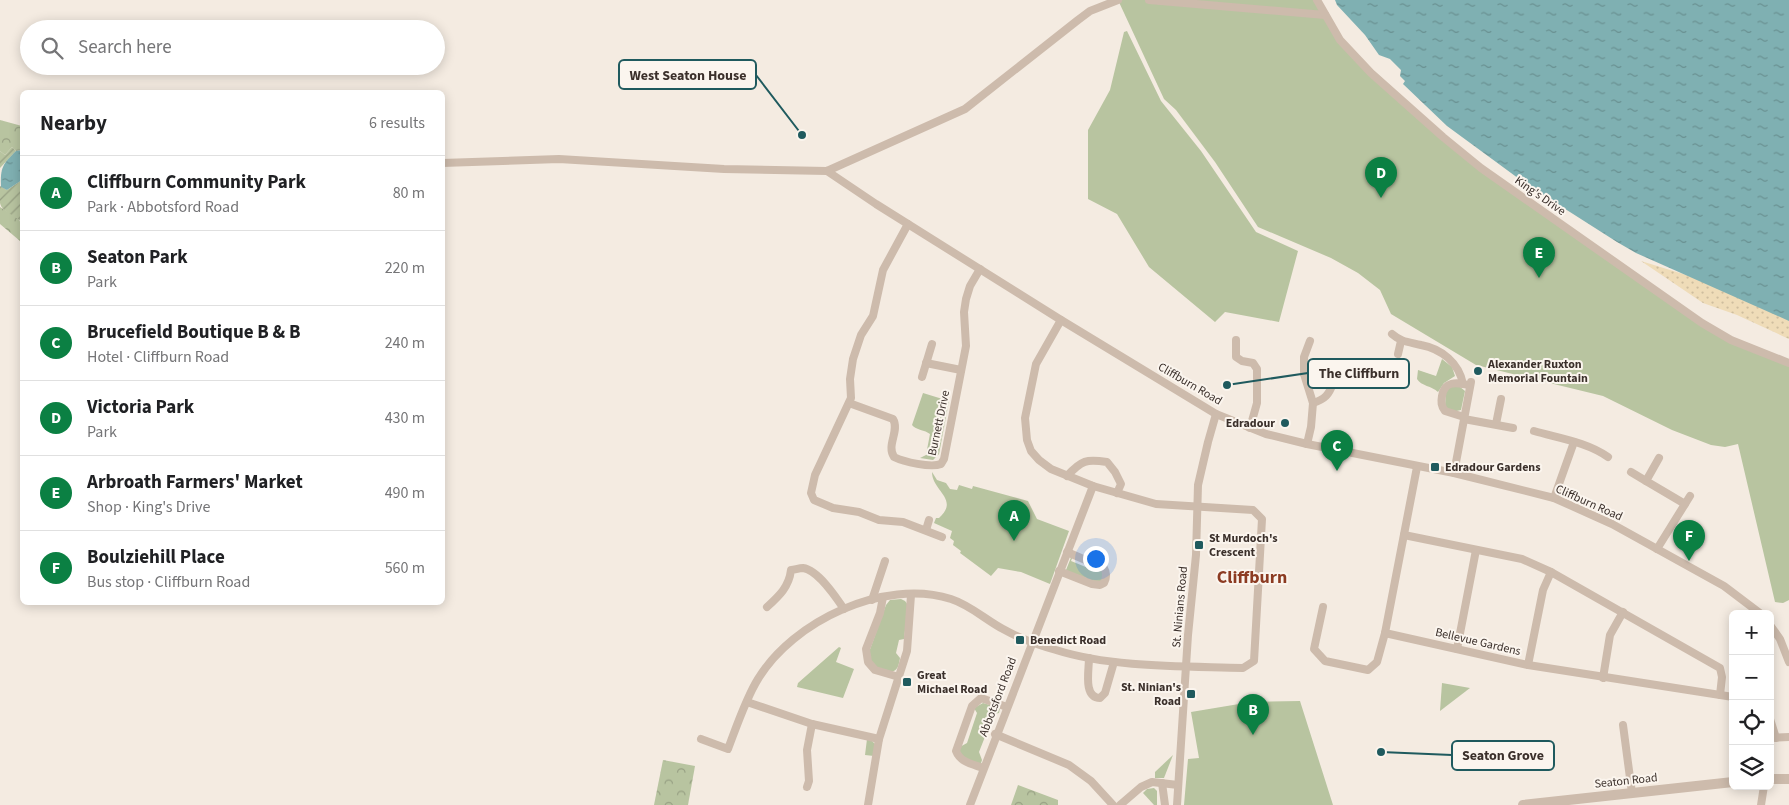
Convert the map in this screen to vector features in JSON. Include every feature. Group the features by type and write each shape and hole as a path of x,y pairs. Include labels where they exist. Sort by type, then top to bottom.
{"street":[{"path":"445,163 559,159 726,169 828,171 965,109 1090,11 1118,0"},
{"path":"1149,0 1326,15"},
{"name":"King's Drive","path":"1317,0 1340,40 1372,73 1442,137 1481,168 1702,323 1731,340 1789,363"},
{"name":"Cliffburn Road","path":"828,171 876,204 1061,320 1216,414 1250,428 1307,444 1454,473 1554,498 1612,524 1724,586 1755,610"},
{"path":"908,224 883,270 873,316 861,335 853,359 850,379 851,398 815,475 811,493 814,500 833,508 859,512 879,520 903,522 942,537"},
{"name":"Burnett Drive","path":"849,403 893,419 896,424 891,448 894,457 899,460 936,466 941,464 944,460 966,341 964,312 966,299 970,286 980,269"},
{"path":"701,739 728,749 757,680 776,656 806,629 844,609 872,600 911,594 924,594 952,599 1005,630 1032,642 1057,651 1089,658 1114,662 1243,668 1254,661 1262,519 1253,510 1156,504 1093,486 1066,476 1051,469 1039,460 1032,451 1027,440 1025,418 1036,364 1043,348 1061,320"},
{"path":"1392,334 1401,341 1423,345 1448,356 1468,384 1454,473"},
{"path":"1236,340 1236,357 1253,364 1256,369 1256,404 1250,428"},
{"path":"1307,444 1313,403 1304,374 1304,356 1310,341"},
{"path":"1398,354 1401,341"},
{"path":"922,377 932,344"},
{"path":"926,363 961,370"},
{"path":"1304,374 1316,369 1326,371 1333,383 1329,395 1323,400 1313,403"},
{"path":"1468,384 1448,384 1444,388 1442,408 1449,413 1464,418 1513,428"},
{"path":"1496,424 1501,399"},
{"name":"St. Ninians Road","path":"1177,805 1186,666 1196,556 1198,485 1216,414"},
{"path":"1534,431 1574,442 1608,456"},
{"path":"1554,498 1574,442"},
{"path":"1646,482 1659,458"},
{"path":"1066,476 1077,465 1091,460 1107,462 1116,472 1121,484 1117,493"},
{"path":"1323,607 1314,649 1325,661 1368,670 1377,662 1385,633 1417,467"},
{"path":"1631,472 1685,504"},
{"name":"Abbotsford Road","path":"970,805 995,734 1093,486"},
{"path":"1657,549 1690,496"},
{"path":"926,530 929,520"},
{"path":"1404,535 1522,559 1551,572 1720,668 1722,677 1720,695"},
{"path":"1457,649 1476,550"},
{"path":"1059,571 1096,585 1104,583 1106,572 1104,568 1067,552"},
{"path":"872,600 885,561"},
{"path":"767,608 779,596 789,581 791,570 803,568 813,573 825,584 844,609"},
{"path":"1528,665 1543,590 1551,572"},
{"path":"868,805 879,739 907,650 911,594"},
{"path":"883,598 880,613 866,649 868,662 875,670 898,677"},
{"path":"1603,678 1610,635 1623,612"},
{"path":"1774,631 1780,639 1789,662"},
{"name":"Bellevue Gardens","path":"1385,633 1528,665 1729,696"},
{"path":"1089,658 1090,694 1095,698 1100,698 1105,693 1114,662"},
{"path":"983,768 963,760 958,756 956,750 972,706 981,698 1007,707"},
{"path":"747,702 812,724 879,739"},
{"path":"807,787 809,781 808,742 812,724"},
{"path":"1623,725 1632,793"},
{"path":"995,734 1069,765 1091,781 1113,805"},
{"path":"1774,738 1789,736"},
{"path":"1774,779 1789,779"},
{"path":"1120,805 1141,787 1152,782 1178,785"},
{"name":"Seaton Road","path":"1523,805 1729,782"},
{"path":"1162,783 1165,805"},
{"path":"1761,805 1763,790"}],"green space":[{"path":"1118,0 1319,0 1340,40 1481,168 1731,340 1789,360 1789,600 1783,603 1775,602 1738,444 1725,447 1711,445 1672,430 1603,396 1476,365 1391,314 1380,290 1358,273 1331,258 1258,227 1215,162 1176,110 1164,99"},
{"path":"1127,31 1161,101 1201,151 1256,232 1298,251 1279,322 1225,312 1215,322 1149,267 1117,214 1088,199 1088,130 1110,90 1124,32"},
{"path":"0,120 20,125 20,150 16,151 12,147 5,155 0,151"},
{"path":"12,147 16,151 0,168 0,151 5,155"},
{"path":"20,181 20,220 1,206 0,186 7,190"},
{"path":"0,207 20,222 20,241 0,224"},
{"path":"1442,359 1452,367 1455,376 1444,383 1438,392 1417,379 1418,370 1436,376"},
{"path":"1450,386 1459,386 1465,391 1461,410 1452,412 1445,406 1446,391"},
{"path":"923,393 949,401 939,454 933,460 920,458 926,455 930,434 912,425"},
{"path":"932,472 937,480 946,483 950,489 957,490 959,485 972,489 973,486 1028,501 1037,519 1069,531 1050,584 1021,572 998,568 991,576 960,553 961,551 953,545 954,541 950,538 952,531 934,523 936,518 939,518 945,511 947,505 933,479"},
{"path":"1072,555 1071,561 1098,572 1101,567 1103,577 1101,581 1094,581 1067,571"},
{"path":"901,599 908,605 904,639 899,640 896,653 900,658 899,665 897,669 891,672 875,668 868,655 886,605 890,600"},
{"path":"839,647 841,648 836,662 854,669 843,698 797,687 798,683"},
{"path":"1442,683 1470,688 1440,711"},
{"path":"1300,701 1333,805 1184,805 1188,759 1199,758 1191,712 1251,702"},
{"path":"983,703 1000,708 999,713 994,714 979,752 982,760 978,764 963,758 958,748 967,743 977,713 974,708"},
{"path":"867,739 875,744 874,756 865,755"},
{"path":"1173,755 1164,778 1155,778 1155,772"},
{"path":"663,760 695,766 688,805 654,805"},
{"path":"1018,785 1058,800 1058,805 1011,805"},
{"path":"1154,788 1157,791 1157,805 1154,805 1143,793 1147,789"}],"sand":[{"path":"1641,261 1725,287 1789,312 1789,339 1737,315 1703,303"}],"water":[{"path":"1335,0 1789,0 1789,321 1636,253 1526,184 1447,126 1403,84 1405,81 1400,76 1401,70 1390,59 1379,55 1365,35 1337,5"},
{"path":"20,150 20,181 7,190 1,187 3,166 16,151"}],"place":[{"name":"West Seaton House","path":"802,135"},
{"name":"Victoria Park","path":"1381,198"},
{"name":"Arbroath Farmers' Market","path":"1539,278"},
{"name":"Alexander Ruxton Memorial Fountain","path":"1478,371"},
{"name":"The Cliffburn","path":"1227,385"},
{"name":"Edradour","path":"1285,423"},
{"name":"Edradour Gardens","path":"1435,467"},
{"name":"Brucefield Boutique B & B","path":"1337,471"},
{"name":"Cliffburn Community Park","path":"1014,541"},
{"name":"St Murdoch's Crescent","path":"1199,545"},
{"name":"Boulziehill Place","path":"1689,561"},
{"name":"Benedict Road","path":"1020,640"},
{"name":"Great Michael Road","path":"907,682"},
{"name":"St. Ninian's Road","path":"1191,694"},
{"name":"Seaton Park","path":"1253,735"},
{"name":"Seaton Grove","path":"1381,752"}],"district":[{"name":"Cliffburn","path":"1252,577"}]}
